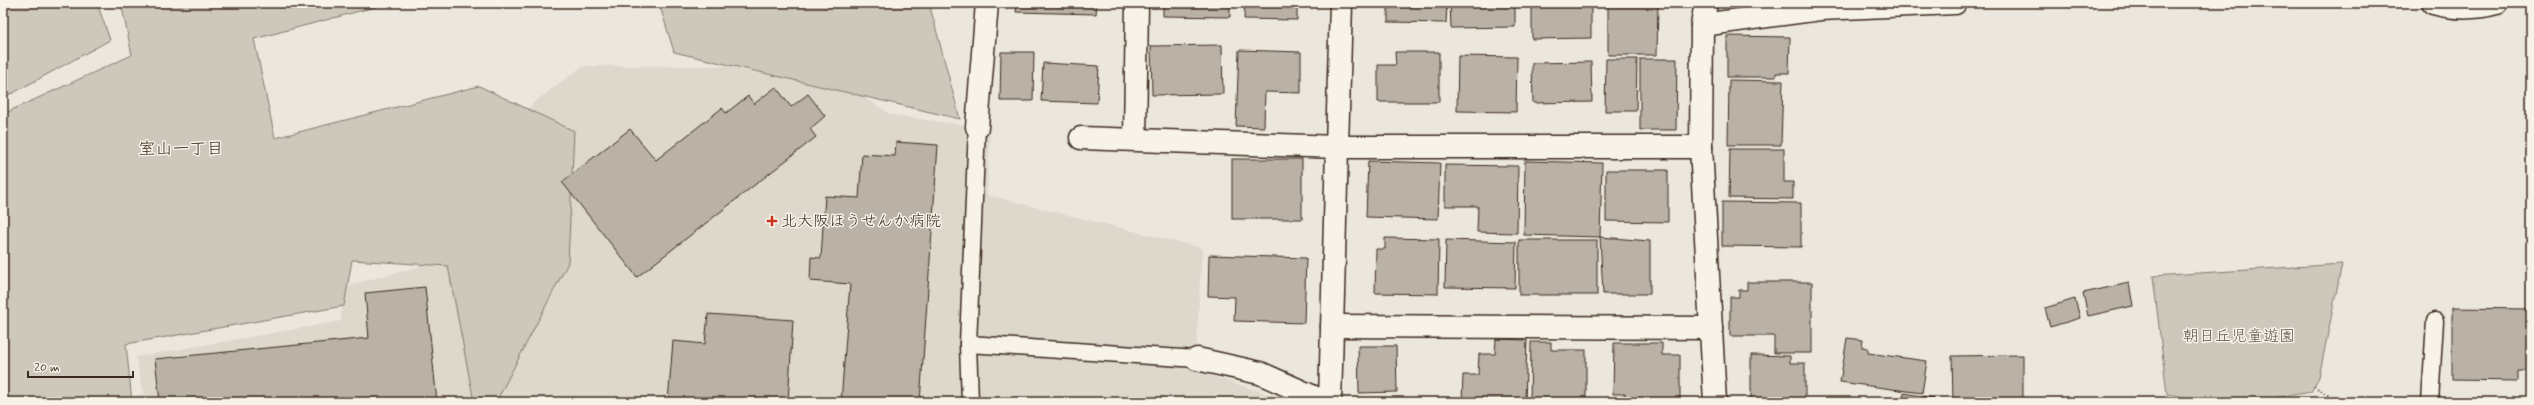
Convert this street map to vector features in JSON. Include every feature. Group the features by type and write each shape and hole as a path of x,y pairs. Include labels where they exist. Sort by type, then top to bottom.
{"street":[{"path":"977,127 987,3"},
{"path":"1135,139 1137,3"},
{"path":"1330,402 1341,3"},
{"path":"1706,3 1702,25 1701,147 1715,402"},
{"path":"1702,25 1820,9 1955,3"},
{"path":"2433,3 2445,6 2478,8 2497,3"},
{"path":"1081,138 1337,147 1701,147"},
{"path":"1332,326 1711,328"},
{"path":"1197,359 1260,373 1325,402"}],"lane":[{"path":"970,402 968,344 977,127"},
{"path":"2430,402 2435,321"},
{"path":"968,344 1197,359"}],"path":[{"path":"2314,386 2329,396 2331,402"}],"shaded area":[{"name":"北大阪ほうせんか病院","path":"583,66 813,66 892,115 990,129 987,195 1202,248 1195,371 1284,399 1280,402 119,402 143,393 136,357 341,321 342,287 418,267 533,103"}],"green space":[{"path":"3,3 97,3 110,40 13,93 3,96"},
{"path":"121,3 390,3 254,39 275,138 479,86 574,131 568,263 496,402 474,402 448,266 352,260 344,306 126,344 132,402 3,402 3,114 132,55"},
{"path":"659,3 929,3 960,119 674,52"},
{"name":"朝日丘児童遊園","path":"2342,264 2319,377 2311,392 2247,402 2215,402 2167,394 2153,276"}],"building":[{"path":"1017,3 1097,3 1096,14 1016,12"},
{"path":"1163,3 1230,3 1230,17 1163,16"},
{"path":"1245,3 1297,3 1297,20 1244,19"},
{"path":"1388,3 1447,3 1446,23 1388,22"},
{"path":"1450,3 1515,3 1515,27 1451,28"},
{"path":"1532,3 1591,3 1591,38 1532,39"},
{"path":"1608,3 1658,3 1657,55 1608,55"},
{"path":"1717,3 1791,3 1791,7 1717,6"},
{"path":"1727,36 1790,37 1789,73 1776,73 1776,77 1727,77"},
{"path":"1222,45 1223,94 1152,95 1151,46"},
{"path":"1239,50 1301,52 1301,93 1265,92 1264,127 1236,126"},
{"path":"1001,52 1034,52 1033,101 1000,101"},
{"path":"1395,52 1439,52 1439,102 1378,102 1378,65 1396,65"},
{"path":"1458,56 1517,57 1516,112 1457,111"},
{"path":"1606,59 1637,59 1636,111 1605,111"},
{"path":"1640,59 1677,59 1676,130 1640,130"},
{"path":"1591,62 1592,102 1533,103 1532,63"},
{"path":"1043,63 1099,66 1097,103 1041,101"},
{"path":"1729,80 1783,81 1781,145 1728,145"},
{"path":"776,87 791,107 808,94 825,116 810,129 816,137 637,277 562,182 630,129 656,160 722,108 726,113 748,96 754,104"},
{"path":"896,142 938,145 920,402 841,402 850,284 810,281 811,257 821,258 825,196 859,198 862,154 895,156"},
{"path":"1730,149 1784,149 1784,182 1793,182 1793,199 1729,198"},
{"path":"1232,159 1302,159 1302,219 1232,219"},
{"path":"1368,161 1440,163 1438,219 1366,217"},
{"path":"1525,161 1602,163 1600,237 1524,235"},
{"path":"1445,165 1518,166 1517,233 1477,232 1478,206 1445,206"},
{"path":"1606,170 1668,170 1668,222 1606,221"},
{"path":"1722,202 1801,203 1801,247 1722,246"},
{"path":"1600,237 1650,241 1650,294 1603,294"},
{"path":"1385,238 1439,239 1438,294 1375,293 1376,249 1385,249"},
{"path":"1446,240 1516,242 1515,288 1445,287"},
{"path":"1519,240 1597,240 1597,295 1519,295"},
{"path":"1209,255 1306,258 1304,323 1234,321 1235,297 1208,296"},
{"path":"1747,282 1812,282 1812,353 1774,353 1774,336 1730,336 1730,297 1739,297 1739,290 1747,290"},
{"path":"2129,283 2133,306 2088,316 2083,293"},
{"path":"425,287 437,402 160,402 155,359 369,338 365,293"},
{"path":"2075,299 2080,318 2050,327 2045,308"},
{"path":"2452,308 2531,309 2531,364 2528,364 2528,371 2518,371 2518,381 2452,380"},
{"path":"708,314 793,320 788,402 668,402 673,341 705,344"},
{"path":"1847,338 1863,340 1862,347 1868,348 1868,353 1927,361 1922,393 1840,382"},
{"path":"1496,339 1527,340 1525,402 1462,402 1463,375 1478,375 1479,354 1495,354"},
{"path":"1531,342 1551,342 1551,350 1586,350 1586,402 1530,402"},
{"path":"1614,343 1662,343 1662,355 1680,355 1680,402 1625,401 1625,394 1613,394"},
{"path":"1358,346 1396,346 1397,392 1359,393"},
{"path":"1751,355 1790,356 1790,363 1805,363 1805,402 1751,402"},
{"path":"2023,355 2023,402 1953,402 1952,356"},
{"path":"1904,393 1934,398 1934,402 1903,402"}],"place":[{"name":"北大阪ほうせんか病院","path":"772,221"}],"district":[{"name":"室山一丁目","path":"181,149"}]}
